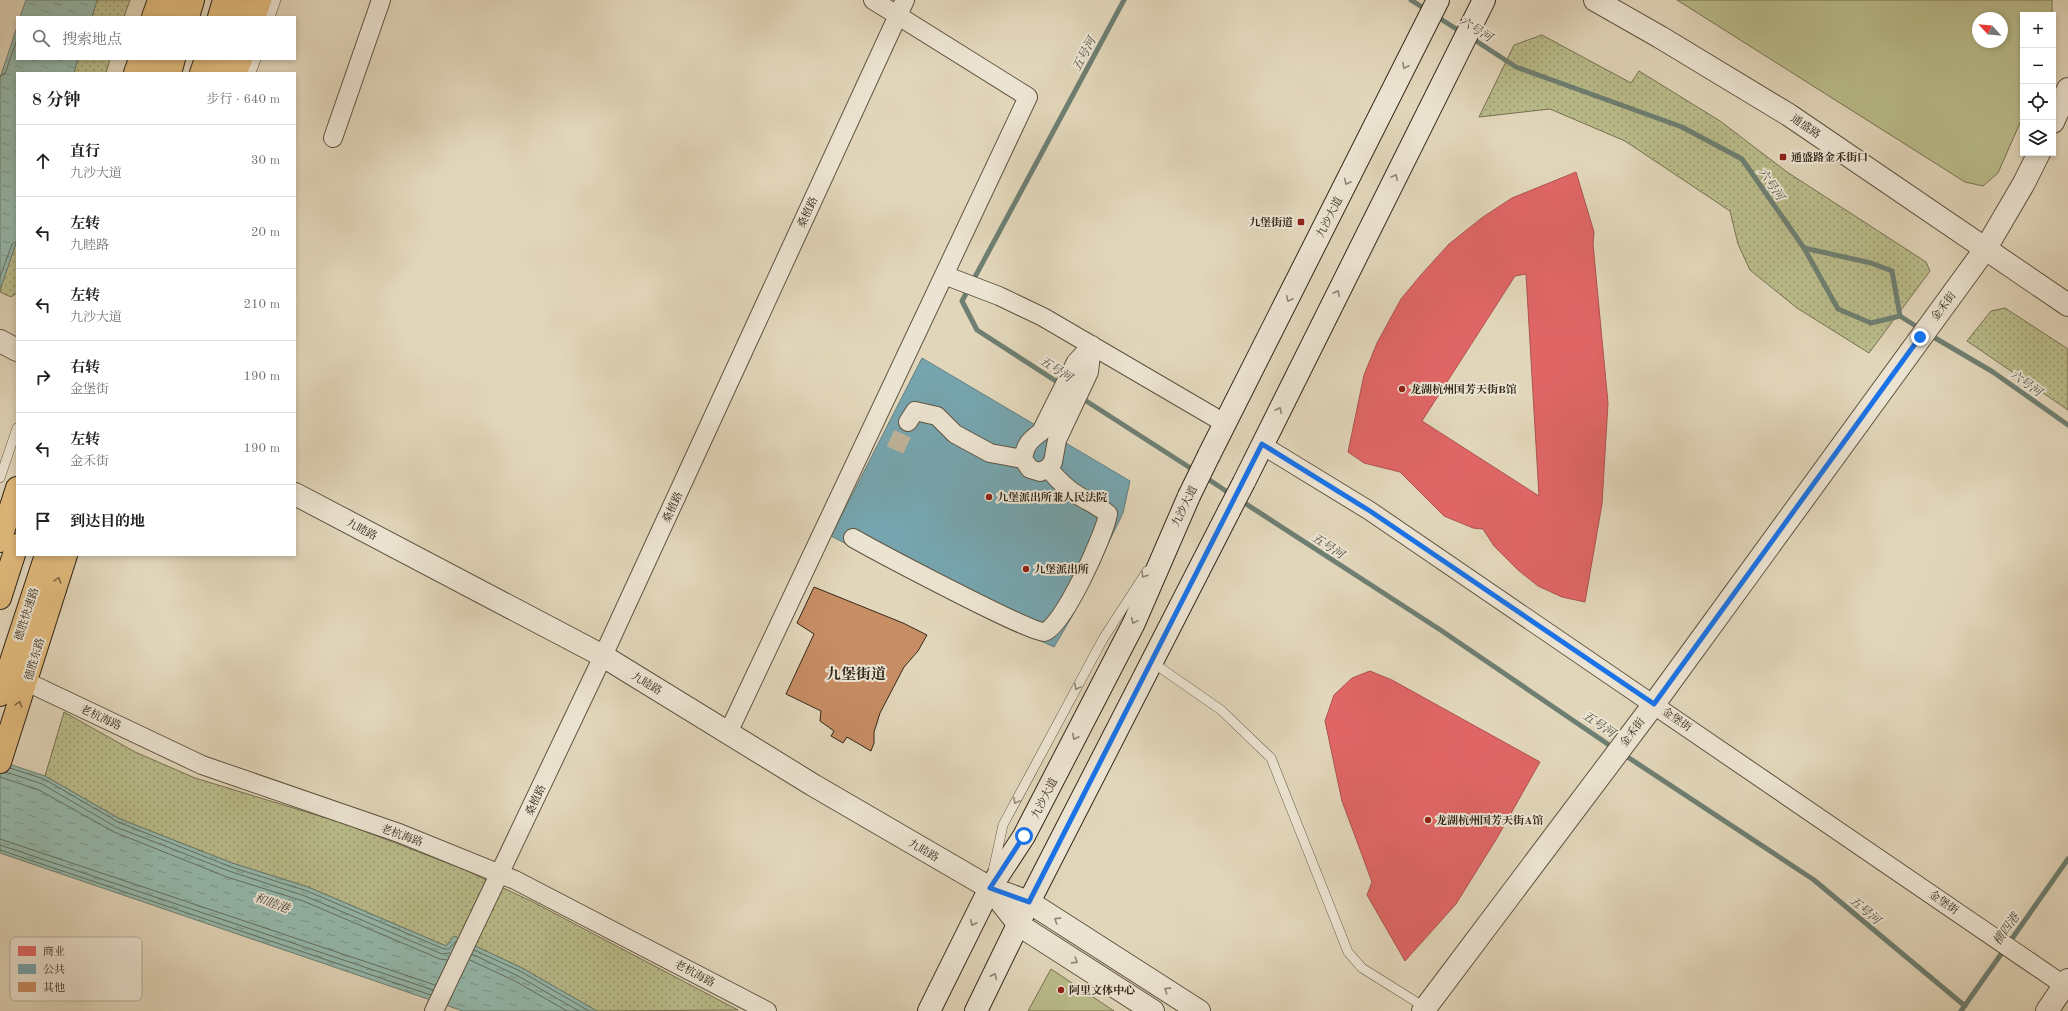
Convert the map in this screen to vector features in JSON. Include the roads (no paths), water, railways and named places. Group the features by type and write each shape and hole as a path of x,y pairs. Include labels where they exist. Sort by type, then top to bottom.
{"main road":[{"path":"153,16 159,0"},
{"path":"169,16 175,0"},
{"path":"188,16 193,0"},
{"path":"219,16 224,0"},
{"path":"238,16 244,0"},
{"path":"254,16 260,0"},
{"path":"135,72 140,60"},
{"path":"151,72 156,60"},
{"path":"170,72 174,60"},
{"path":"201,72 206,60"},
{"path":"220,72 225,60"},
{"path":"236,72 241,60"},
{"path":"0,540 16,491"},
{"path":"0,598 16,548"},
{"name":"德胜快速路","path":"0,695 46,556"},
{"path":"34,591 52,556"},
{"name":"德胜东路","path":"0,762 66,556"}],"street":[{"path":"333,138 381,0"},
{"path":"728,733 1028,97 901,8 873,0"},
{"path":"976,1011 1029,902 1244,482 1484,0"},
{"name":"通盛路","path":"1595,0 1660,36 1789,114 2068,305"},
{"name":"九沙大道","path":"929,1011 990,888 1024,836 1134,623 1172,531 1209,455 1226,424 1437,2"},
{"name":"桑植路","path":"434,1011 603,656 901,8"},
{"path":"2054,120 2068,89"},
{"name":"金禾街","path":"1424,1009 1654,704 1986,248 2024,183 2037,156"},
{"path":"944,275 999,296 1043,317 1226,424"},
{"path":"1066,401 1053,462 1048,468 1040,472 1030,469 1023,459 1025,446 1031,438 1041,432 1066,401 1076,381 1089,372 1092,345"},
{"path":"908,422 915,411 937,416 955,434 990,453 1023,459"},
{"name":"金堡街","path":"1262,444 1370,511 2013,950 2067,984"},
{"path":"853,538 1000,615 1032,630 1043,632 1052,628 1079,586 1106,526 1108,514 1098,505 1078,496 1060,483 1048,468"},
{"name":"九睦路","path":"296,495 603,656 728,733 990,888 1029,902 1199,1011"},
{"name":"老杭海路","path":"26,682 202,765 399,833 500,874 767,1011"},
{"name":"九睦路","path":"990,888 1019,925 1153,1011"},
{"path":"2047,1011 2067,984"}],"lane":[{"path":"270,16 276,0"},
{"path":"251,72 256,60"},
{"path":"0,478 16,431"},
{"path":"1152,662 1221,710 1271,758 1348,952 1362,968 1424,1009"}],"water":[{"path":"26,0 97,0 92,16 20,16"},
{"path":"16,30 16,60 78,60 74,72 16,72 16,243 0,290 0,78"},
{"name":"和睦港","path":"0,761 45,776 120,819 232,863 308,887 446,946 454,936 522,968 597,1011 463,1011 0,853"}],"waterway":[{"name":"五号河","path":"1062,385 977,330 962,301 1124,0"},
{"name":"六号河","path":"1411,0 1428,11"},
{"name":"六号河","path":"1436,16 1461,32"},
{"name":"六号河","path":"1470,37 1516,67 1682,127 1742,159 1804,248 1838,309 1871,323 1900,316 1922,330"},
{"path":"1804,248 1871,263 1892,271 1900,316"},
{"name":"六号河","path":"1930,335 1993,372 2068,425"},
{"name":"五号河","path":"1080,397 1195,471"},
{"name":"五号河","path":"1205,477 1232,495"},
{"name":"五号河","path":"1240,500 1442,631 1615,749"},
{"name":"五号河","path":"1623,754 1814,880 1965,1006"},
{"name":"横四港","path":"1961,1011 2068,859"}],"tunnel":[{"path":"895,450 908,422"}],"place":[{"name":"通盛路金禾街口","path":"1783,157"},
{"name":"九堡街道","path":"1301,222"},
{"name":"龙湖杭州国芳天街B馆","path":"1402,389"},
{"name":"九堡派出所兼人民法院","path":"989,497"},
{"name":"九堡派出所","path":"1026,569"},
{"name":"龙湖杭州国芳天街A馆","path":"1428,820"},
{"name":"阿里文体中心","path":"1061,990"}],"district":[{"name":"九堡街道","path":"856,674"}]}
